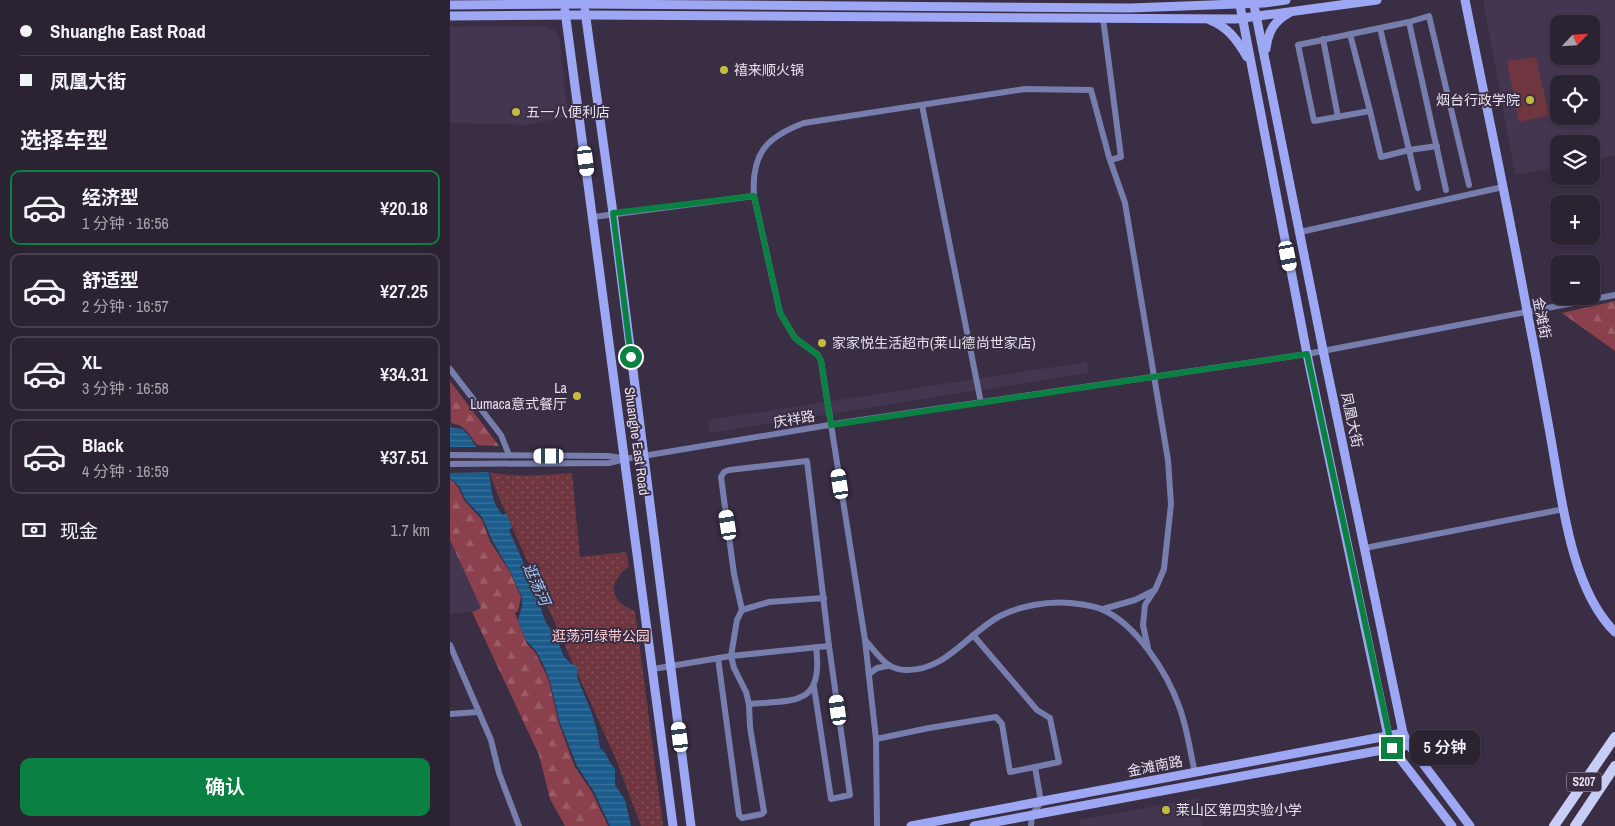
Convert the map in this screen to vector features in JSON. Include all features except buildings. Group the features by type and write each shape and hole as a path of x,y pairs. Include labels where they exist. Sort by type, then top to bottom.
{"main road":[{"name":"S207","path":"1554,826 1615,737"},
{"name":"S207","path":"1575,826 1615,766"}],"street":[{"path":"1206,5 1216,0"},
{"path":"450,5 564,2 906,3 1084,4 1130,8 1286,0"},
{"path":"450,16 1242,18 1377,0"},
{"name":"金滩街","path":"1466,0 1564,509 1576,559 1594,606 1615,632"},
{"name":"Shuanghe East Road","path":"564,2 673,826"},
{"name":"Shuanghe East Road","path":"584,2 613,213 691,826"},
{"path":"1239,2 1307,354 1388,736 1392,748 1452,826"},
{"name":"凤凰大街","path":"1254,2 1323,350 1404,733 1409,745 1470,826"},
{"path":"906,3 907,17"},
{"path":"1265,59 1269,34 1275,23 1291,12"},
{"path":"1370,111 1314,121 1298,45 1430,16 1469,185"},
{"path":"1103,18 1121,157 1110,160"},
{"path":"1205,18 1218,23 1232,34 1251,65"},
{"path":"1409,22 1446,190"},
{"path":"1380,28 1418,188"},
{"path":"1350,34 1381,157 1436,146"},
{"path":"1323,39 1338,117"},
{"path":"877,826 876,739 865,640 821,361 818,355 795,338 780,313 754,196 753,182 756,163 766,145 781,133 804,123 1025,89 1091,90 1110,160 1125,203 1168,460 1171,504 1164,569 1155,590 1145,605 1143,625 1148,649"},
{"path":"922,105 981,403"},
{"path":"1300,232 1503,187"},
{"path":"593,216 754,196"},
{"path":"1288,256 1294,274 1300,279 1305,277 1306,273 1305,257"},
{"name":"庆祥路","path":"450,464 609,463 831,425 1307,354 1615,295"},
{"path":"450,369 500,435 509,456"},
{"path":"1328,450 1326,434 1332,430 1339,434 1343,446"},
{"name":"庆祥路","path":"450,455 608,456 625,459"},
{"path":"718,658 739,815 742,818 762,814 764,812 750,727 749,704 731,656 737,620 742,610 734,574 721,476 729,470 745,467 807,461 829,646 850,795 831,798 814,687 817,674 816,648"},
{"path":"1365,548 1564,509"},
{"path":"869,674 877,668 888,666 906,670 935,664 999,616 1025,608 1063,602 1103,609 1135,600 1155,590"},
{"path":"742,610 769,602 824,598"},
{"path":"1103,609 1128,627 1148,649 1167,678 1180,707 1195,773"},
{"path":"876,739 996,717 1002,724 1010,772 1059,762 1050,718 1037,710 973,635"},
{"path":"865,640 888,666"},
{"path":"450,645 491,740 499,773 520,826"},
{"path":"653,669 731,656 829,646"},
{"path":"1380,694 1378,679 1381,674 1390,676 1394,689"},
{"path":"749,704 802,698 809,694 814,687"},
{"path":"450,714 478,712"},
{"name":"金滩南路","path":"911,826 1404,733"},
{"name":"金滩南路","path":"974,826 1409,745"},
{"path":"1312,751 1314,762"},
{"path":"1031,826 1032,815 1041,802 1035,767"}],"shaded area":[{"name":"烟台行政学院","path":"1483,0 1615,0 1615,156 1600,158 1600,135 1550,135 1550,169 1515,175"},
{"path":"545,26 557,33 560,42 568,115 563,118 525,125 450,123 450,27"},
{"path":"1087,362 1088,373 710,433 708,420"},
{"path":"450,541 481,608 472,612 450,614"},
{"name":"莱山区第四实验小学","path":"1198,798 1202,826 1080,826 1079,820"}],"green space":[{"path":"1536,57 1549,115 1519,122 1507,61"},
{"path":"1615,301 1615,351 1562,313"},
{"path":"450,381 499,446 477,445 466,430 459,425 451,423"},
{"name":"逛荡河绿带公园","path":"490,473 525,476 572,473 580,557 626,552 629,566 617,579 614,591 620,602 635,611 663,826 641,826 617,762 496,491"},
{"path":"450,479 458,487 464,500 482,520 490,541 510,572 521,597 518,611 515,613 527,644 535,652 548,678 559,724 575,767 592,792 608,826 565,826 550,799 539,755 472,612 481,608 450,540"}],"water":[{"path":"450,426 463,429 467,433 485,462 494,501 503,515 506,513 512,527 509,530 532,582 545,621 557,639 563,655 570,663 577,667 577,677 591,711 600,748 615,768 615,785 625,800 631,826 610,826 594,792 577,766 560,723 549,678 536,651 526,640 518,620 522,606 522,597 482,517 465,499 459,486 450,478"}],"pier":[{"path":"450,447 478,447 491,472 450,473"}],"place":[{"name":"禧来顺火锅","path":"724,70"},
{"name":"烟台行政学院","path":"1530,100"},
{"name":"五一八便利店","path":"516,112"},
{"name":"家家悦生活超市(莱山德尚世家店)","path":"822,343"},
{"name":"La Lumaca意式餐厅","path":"577,396"},
{"name":"莱山区第四实验小学","path":"1166,810"}],"route":[{"path":"631,357 613,213 754,196 780,313 795,338 818,355 821,361 831,425 1307,354 1392,748"}],"water label":[{"name":"逛荡河","path":"537,584"}]}
